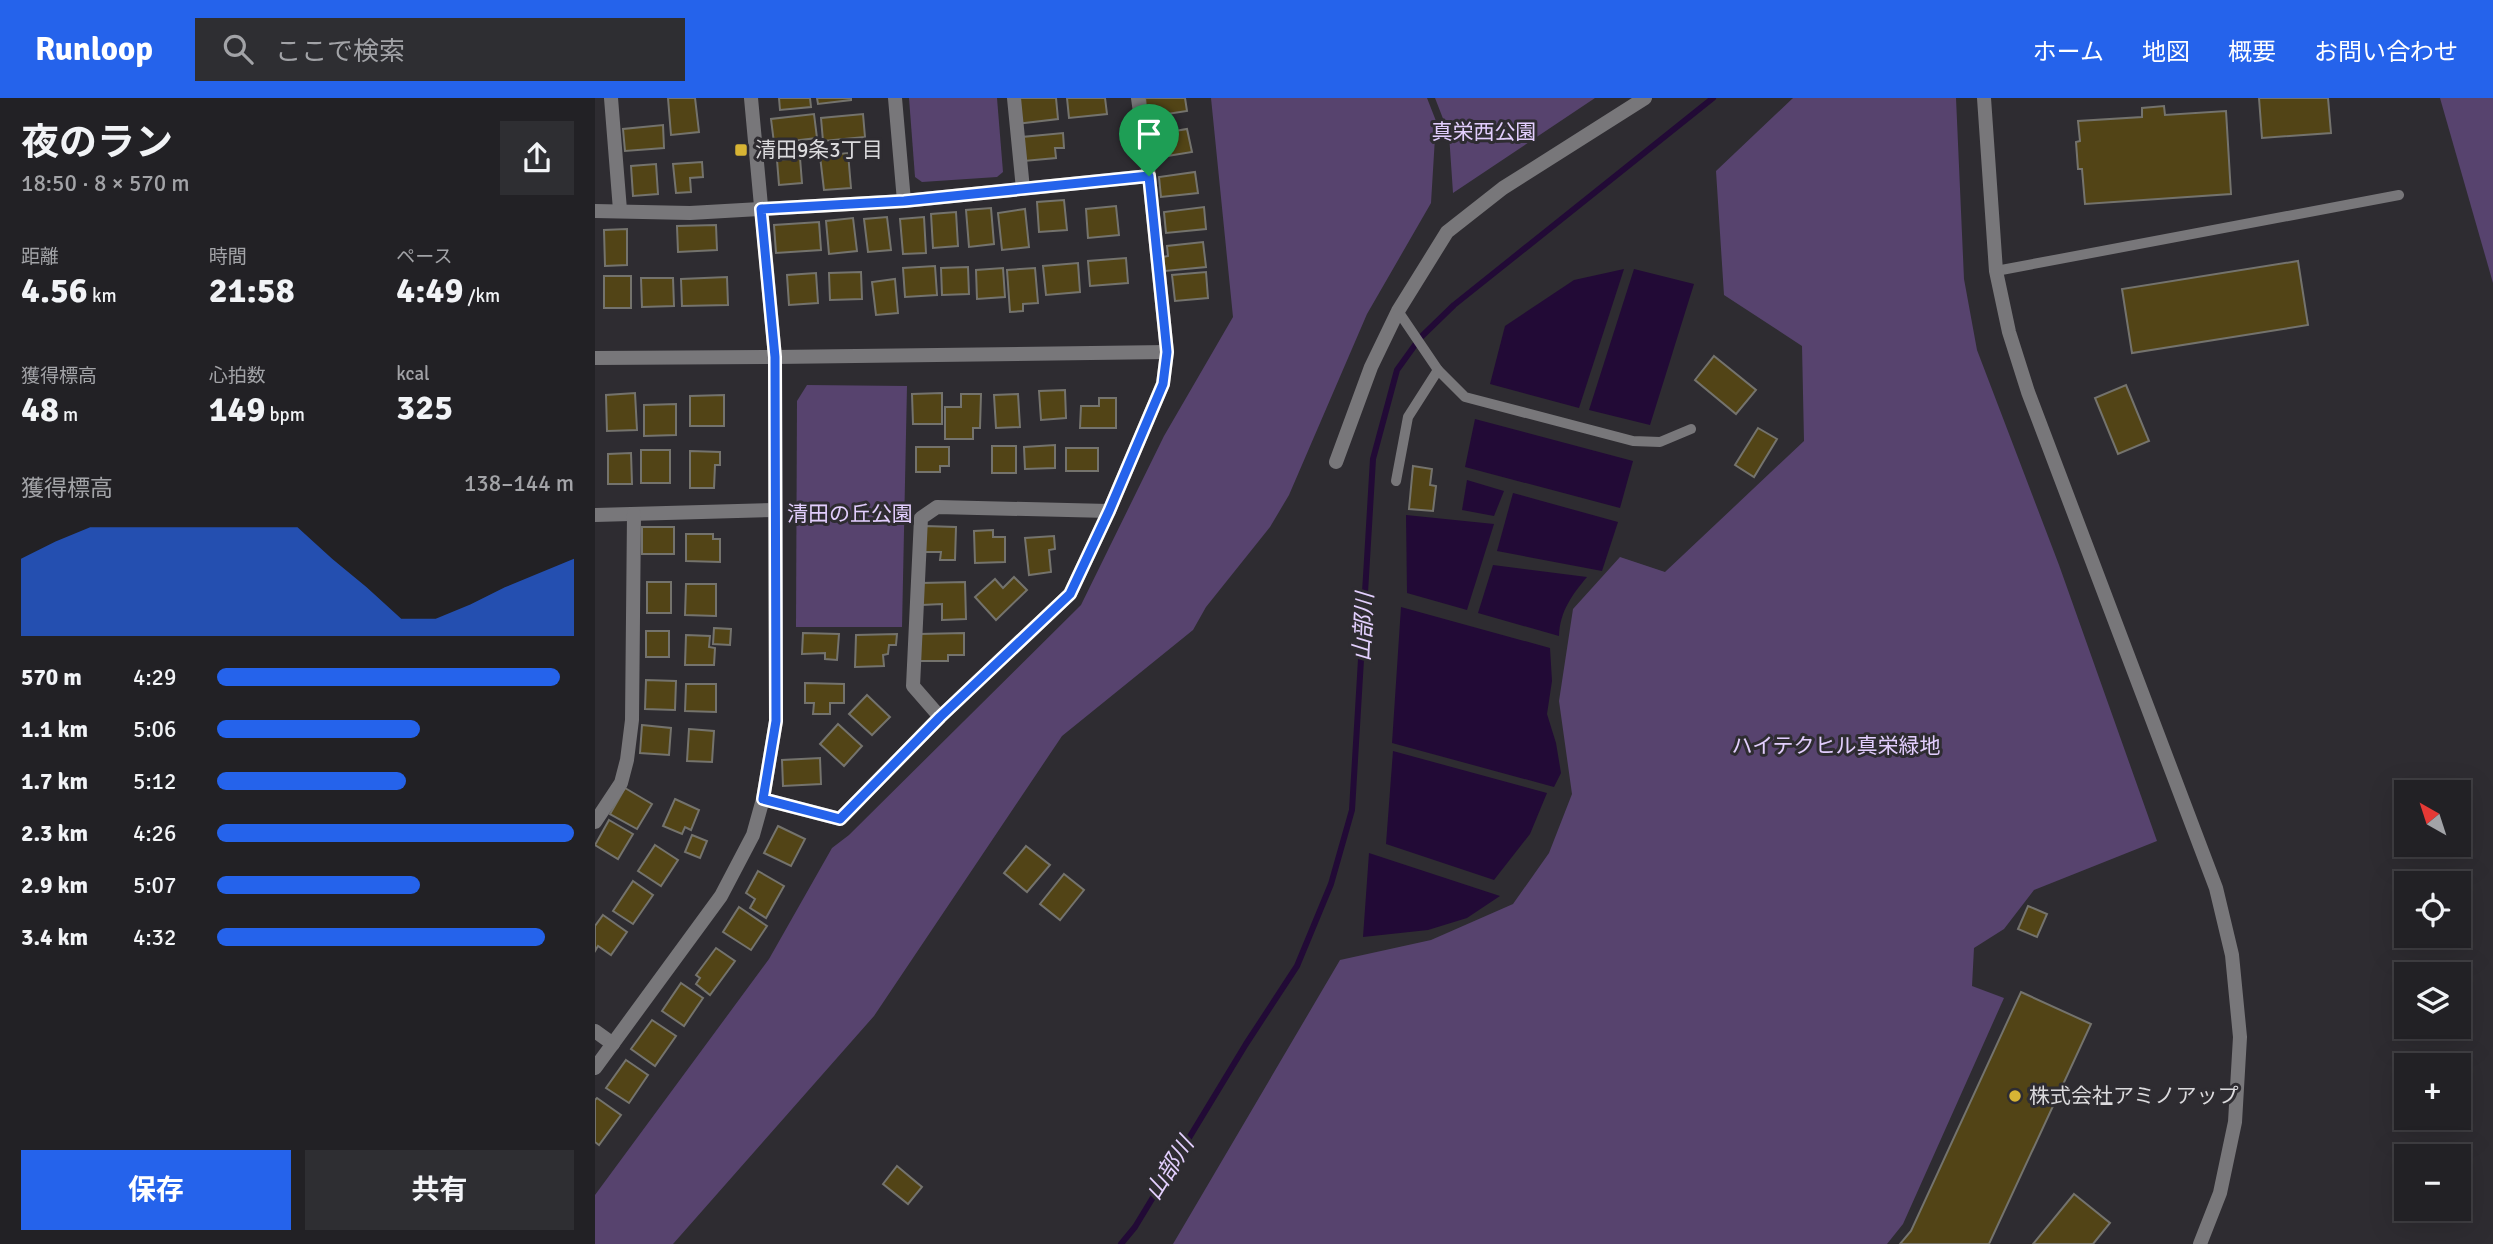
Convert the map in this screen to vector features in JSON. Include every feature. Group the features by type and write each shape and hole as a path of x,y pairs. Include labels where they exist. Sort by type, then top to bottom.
{"street":[{"path":"611,98 620,210"},
{"path":"595,1068 721,896 753,835 763,799 776,721 775,357 751,98"},
{"path":"895,98 904,201"},
{"path":"1014,98 1023,189"},
{"path":"763,799 840,819 940,717 1070,594 1163,384 1167,352 1138,98"},
{"path":"1335,462 1371,368 1403,316 1447,232 1503,188 1645,98"},
{"path":"1984,98 1996,271 2009,331 2028,392 2216,888 2232,955 2240,1037 2235,1122 2220,1193 2200,1244"},
{"path":"595,211 690,213 904,201 1149,176"},
{"path":"595,358 1167,352"},
{"path":"940,717 913,686 921,518 937,507 1109,511"},
{"path":"595,514 774,510"},
{"path":"595,822 621,783 627,760 632,720 634,514"},
{"path":"595,1031 613,1044"}],"lane":[{"path":"1996,271 2399,195"},
{"path":"1403,316 1436,366 1465,397 1622,439 1660,442 1691,429"},
{"path":"1396,481 1408,417 1436,366"}],"green space":[{"path":"909,98 997,98 1003,172 997,177 922,182 915,177"},
{"path":"1211,98 1427,98 1436,121 1431,203 1367,314 1289,495 1270,527 1206,607 1193,630 1062,736 874,1016 673,1244 595,1244 595,1195 769,959 832,848 849,835 1081,605 1164,436 1233,317"},
{"name":"真栄西公園","path":"1435,98 1595,98 1453,193 1449,134"},
{"name":"ハイテクヒル真栄緑地","path":"1793,98 1956,98 1964,279 1977,350 2059,565 2157,841 2034,890 2004,929 1974,948 1972,986 2004,998 1903,1224 1887,1244 1173,1244 1340,960 1431,940 1513,904 1549,853 1572,794 1559,701 1573,609 1620,557 1665,572 1804,441 1802,346 1724,295 1716,171"},
{"path":"2440,98 2493,98 2493,283"},
{"name":"清田の丘公園","path":"807,385 907,386 902,627 796,627 797,401"}],"shaded area":[{"path":"1624,269 1579,408 1490,384 1505,326 1574,280"},
{"path":"1634,269 1694,284 1650,425 1589,410"},
{"path":"1475,419 1633,461 1620,508 1465,467"},
{"path":"1467,480 1504,491 1494,516 1462,510"},
{"path":"1513,493 1618,522 1602,571 1497,551"},
{"path":"1406,515 1494,524 1467,610 1407,593"},
{"path":"1493,565 1587,577 1568,604 1559,636 1478,613"},
{"path":"1401,607 1550,648 1552,681 1547,714 1561,773 1554,787 1392,743"},
{"path":"1393,751 1547,793 1530,834 1494,880 1386,844"},
{"path":"1369,853 1500,896 1467,918 1428,930 1363,937"}],"building":[{"path":"668,98 695,98 699,132 671,135"},
{"path":"779,98 810,98 811,107 780,110"},
{"path":"817,98 851,98 851,100 818,104"},
{"path":"1018,98 1056,98 1058,119 1016,124"},
{"path":"1067,98 1105,98 1107,114 1069,118"},
{"path":"1145,98 1185,98 1187,111 1147,117"},
{"path":"2259,98 2328,98 2331,133 2262,138"},
{"path":"2164,106 2165,115 2226,111 2231,194 2085,204 2082,169 2078,169 2078,121 2142,117 2142,108"},
{"path":"814,114 817,138 774,143 771,119"},
{"path":"863,114 865,137 823,141 821,118"},
{"path":"663,125 664,148 625,151 623,129"},
{"path":"1187,129 1192,152 1155,158 1151,135"},
{"path":"1063,133 1064,148 1055,148 1056,158 1024,161 1022,137"},
{"path":"848,153 851,188 824,190 820,156"},
{"path":"800,158 802,183 779,185 777,160"},
{"path":"702,162 703,177 690,178 691,192 676,193 673,164"},
{"path":"656,164 658,194 633,196 631,166"},
{"path":"1195,172 1198,193 1161,197 1159,177"},
{"path":"1064,200 1067,230 1039,232 1037,202"},
{"path":"1116,206 1119,235 1088,238 1086,209"},
{"path":"1204,207 1206,229 1166,233 1164,212"},
{"path":"991,208 994,244 969,247 966,210"},
{"path":"1025,209 1029,247 1002,250 998,213"},
{"path":"956,212 958,246 933,248 931,214"},
{"path":"887,217 891,250 868,252 864,219"},
{"path":"924,217 926,253 903,254 900,219"},
{"path":"853,218 857,251 829,254 826,221"},
{"path":"819,222 821,250 776,253 774,225"},
{"path":"716,225 717,250 678,252 677,226"},
{"path":"627,229 627,265 605,266 604,230"},
{"path":"1203,242 1206,267 1165,271 1163,257 1168,256 1167,246"},
{"path":"1126,258 1128,283 1090,286 1088,261"},
{"path":"2298,261 2308,325 2132,353 2122,289"},
{"path":"1078,263 1080,292 1046,295 1043,266"},
{"path":"935,266 937,295 905,297 903,268"},
{"path":"968,267 969,294 942,295 941,268"},
{"path":"1003,268 1005,297 977,299 976,270"},
{"path":"1035,268 1038,303 1023,304 1023,311 1010,312 1007,270"},
{"path":"861,272 862,299 830,300 829,273"},
{"path":"1206,272 1208,298 1175,301 1172,275"},
{"path":"816,273 818,303 789,305 787,275"},
{"path":"604,276 631,276 631,308 604,308"},
{"path":"727,277 728,305 682,306 681,279"},
{"path":"641,278 673,278 674,306 642,307"},
{"path":"895,279 898,313 876,315 872,282"},
{"path":"1714,356 1756,390 1736,414 1695,380"},
{"path":"2126,385 2149,441 2118,454 2095,398"},
{"path":"1065,390 1066,418 1041,420 1039,391"},
{"path":"635,393 637,430 607,431 606,395"},
{"path":"942,393 942,424 913,424 912,394"},
{"path":"961,394 981,394 980,428 973,428 973,439 945,439 945,407 961,407"},
{"path":"1018,394 1020,427 996,428 994,395"},
{"path":"724,395 724,426 690,426 690,396"},
{"path":"1099,398 1116,398 1116,428 1080,428 1081,406 1099,406"},
{"path":"676,404 676,435 644,436 644,405"},
{"path":"1758,428 1777,439 1754,477 1735,465"},
{"path":"1055,445 1055,468 1025,469 1024,447"},
{"path":"992,446 1016,446 1016,473 992,473"},
{"path":"916,447 949,447 949,466 940,466 940,472 916,472"},
{"path":"1066,448 1098,448 1098,471 1066,471"},
{"path":"641,450 670,450 670,483 641,483"},
{"path":"690,451 720,452 720,465 715,465 714,488 690,488"},
{"path":"631,453 632,484 608,484 608,454"},
{"path":"1413,466 1432,469 1430,485 1436,486 1433,511 1409,509"},
{"path":"925,526 956,527 955,560 940,560 941,552 924,552"},
{"path":"642,527 674,527 674,554 642,554"},
{"path":"993,530 993,537 1005,537 1005,562 975,563 974,531"},
{"path":"686,534 713,534 713,539 720,539 720,562 686,561"},
{"path":"1054,536 1055,549 1049,550 1051,572 1029,575 1025,538"},
{"path":"1014,577 1027,590 996,620 975,597 995,579 1003,588"},
{"path":"647,582 671,582 671,613 647,613"},
{"path":"965,582 966,619 942,620 942,604 922,605 921,583"},
{"path":"686,584 716,584 716,616 685,615"},
{"path":"714,628 731,629 730,645 713,644"},
{"path":"646,631 669,631 669,657 646,657"},
{"path":"803,633 839,634 837,660 825,659 825,653 802,654"},
{"path":"964,633 964,655 948,655 948,661 920,661 919,634"},
{"path":"897,634 896,645 889,645 888,654 883,655 884,666 855,667 856,635"},
{"path":"686,635 710,636 709,647 715,648 714,665 685,665"},
{"path":"646,680 676,681 675,710 645,709"},
{"path":"805,683 844,684 844,703 830,703 830,714 813,714 814,703 805,703"},
{"path":"686,684 716,684 716,712 685,711"},
{"path":"867,695 890,717 872,735 849,714"},
{"path":"838,724 862,746 844,766 820,744"},
{"path":"642,725 671,728 669,755 640,753"},
{"path":"689,729 714,731 712,762 687,761"},
{"path":"820,758 821,784 783,786 782,760"},
{"path":"625,788 652,804 637,829 610,814"},
{"path":"675,799 699,810 691,830 685,827 682,834 663,826"},
{"path":"609,820 633,834 618,859 595,845"},
{"path":"778,826 805,839 791,866 764,853"},
{"path":"692,835 707,841 700,858 685,852"},
{"path":"655,845 678,860 661,886 638,871"},
{"path":"1026,846 1050,865 1027,892 1004,873"},
{"path":"758,871 784,886 766,918 750,908 755,899 746,893"},
{"path":"1064,874 1084,890 1060,920 1040,904"},
{"path":"633,881 653,895 633,924 613,911"},
{"path":"2028,906 2047,914 2037,937 2018,929"},
{"path":"739,907 767,926 751,950 723,932"},
{"path":"603,915 627,932 611,955 598,946 595,951 595,926"},
{"path":"716,948 735,961 710,995 696,984 700,978 696,975"},
{"path":"681,983 703,998 684,1026 662,1011"},
{"name":"株式会社アミノアップ","path":"2021,992 2091,1024 1989,1244 1900,1244 1911,1231"},
{"path":"652,1020 676,1036 655,1066 631,1049"},
{"path":"626,1060 648,1075 629,1103 606,1088"},
{"path":"597,1098 621,1115 599,1145 595,1142"},
{"path":"897,1166 922,1187 908,1204 883,1184"},
{"path":"2074,1194 2110,1223 2093,1244 2033,1244"}],"waterway":[{"name":"山部川","path":"1121,1244 1135,1227 1246,1044 1297,966 1331,884 1352,810 1373,459 1397,370 1420,338 1454,305 1713,98"}],"place":[{"name":"清田9条3丁目","path":"741,150"},
{"name":"株式会社アミノアップ","path":"2015,1096"}],"route":[{"path":"1149,176 1167,352 1163,384 1070,594 940,717 840,819 763,799 776,721 775,357 761,209 904,201 1149,176"}]}
